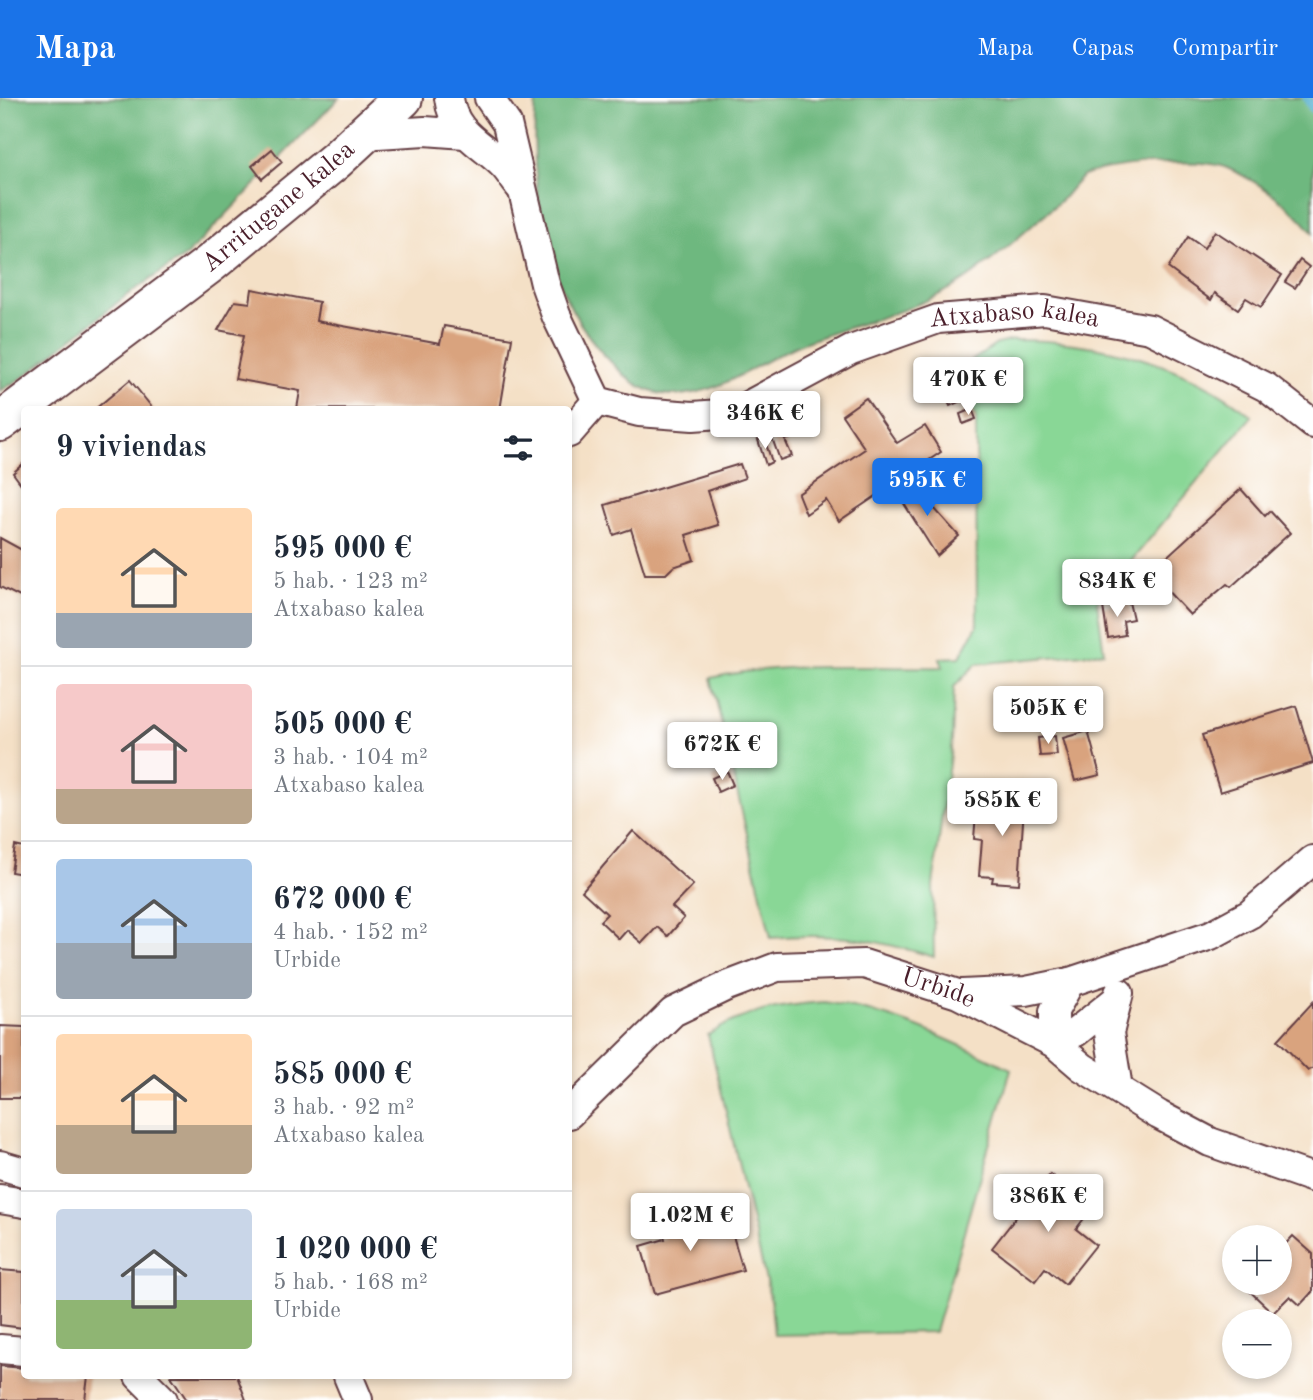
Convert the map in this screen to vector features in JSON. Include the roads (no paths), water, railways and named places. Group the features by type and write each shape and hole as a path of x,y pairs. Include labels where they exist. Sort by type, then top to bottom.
{"street":[{"name":"Arritugane kalea","path":"0,422 211,263 404,98"},
{"path":"449,98 450,109 465,134 502,164 523,192"},
{"path":"499,104 553,304 597,401 572,430"},
{"path":"362,135 425,131 465,134"},
{"name":"Arritugane kalea","path":"0,397 148,308"},
{"name":"Atxabaso kalea","path":"597,401 639,412 680,415 734,412 852,350 938,319 1045,310 1150,329 1266,387 1313,424"},
{"path":"958,994 1026,990 1070,982 1211,934 1250,914 1313,860"},
{"path":"1118,1088 1109,1032 1116,1000 1138,961"},
{"name":"Urbide","path":"572,1111 673,1013 727,986 777,967 864,964 958,994 1054,1043 1082,1067 1159,1115 1210,1142 1313,1178"},
{"path":"1070,982 1055,1011 1054,1043 1076,1032 1116,1000"},
{"path":"0,1165 21,1171"},
{"path":"0,1199 21,1202"},
{"path":"0,1349 21,1351"},
{"path":"142,1379 163,1400"},
{"path":"349,1379 358,1400"}],"waterway":[{"path":"1307,98 1313,109"}]}
